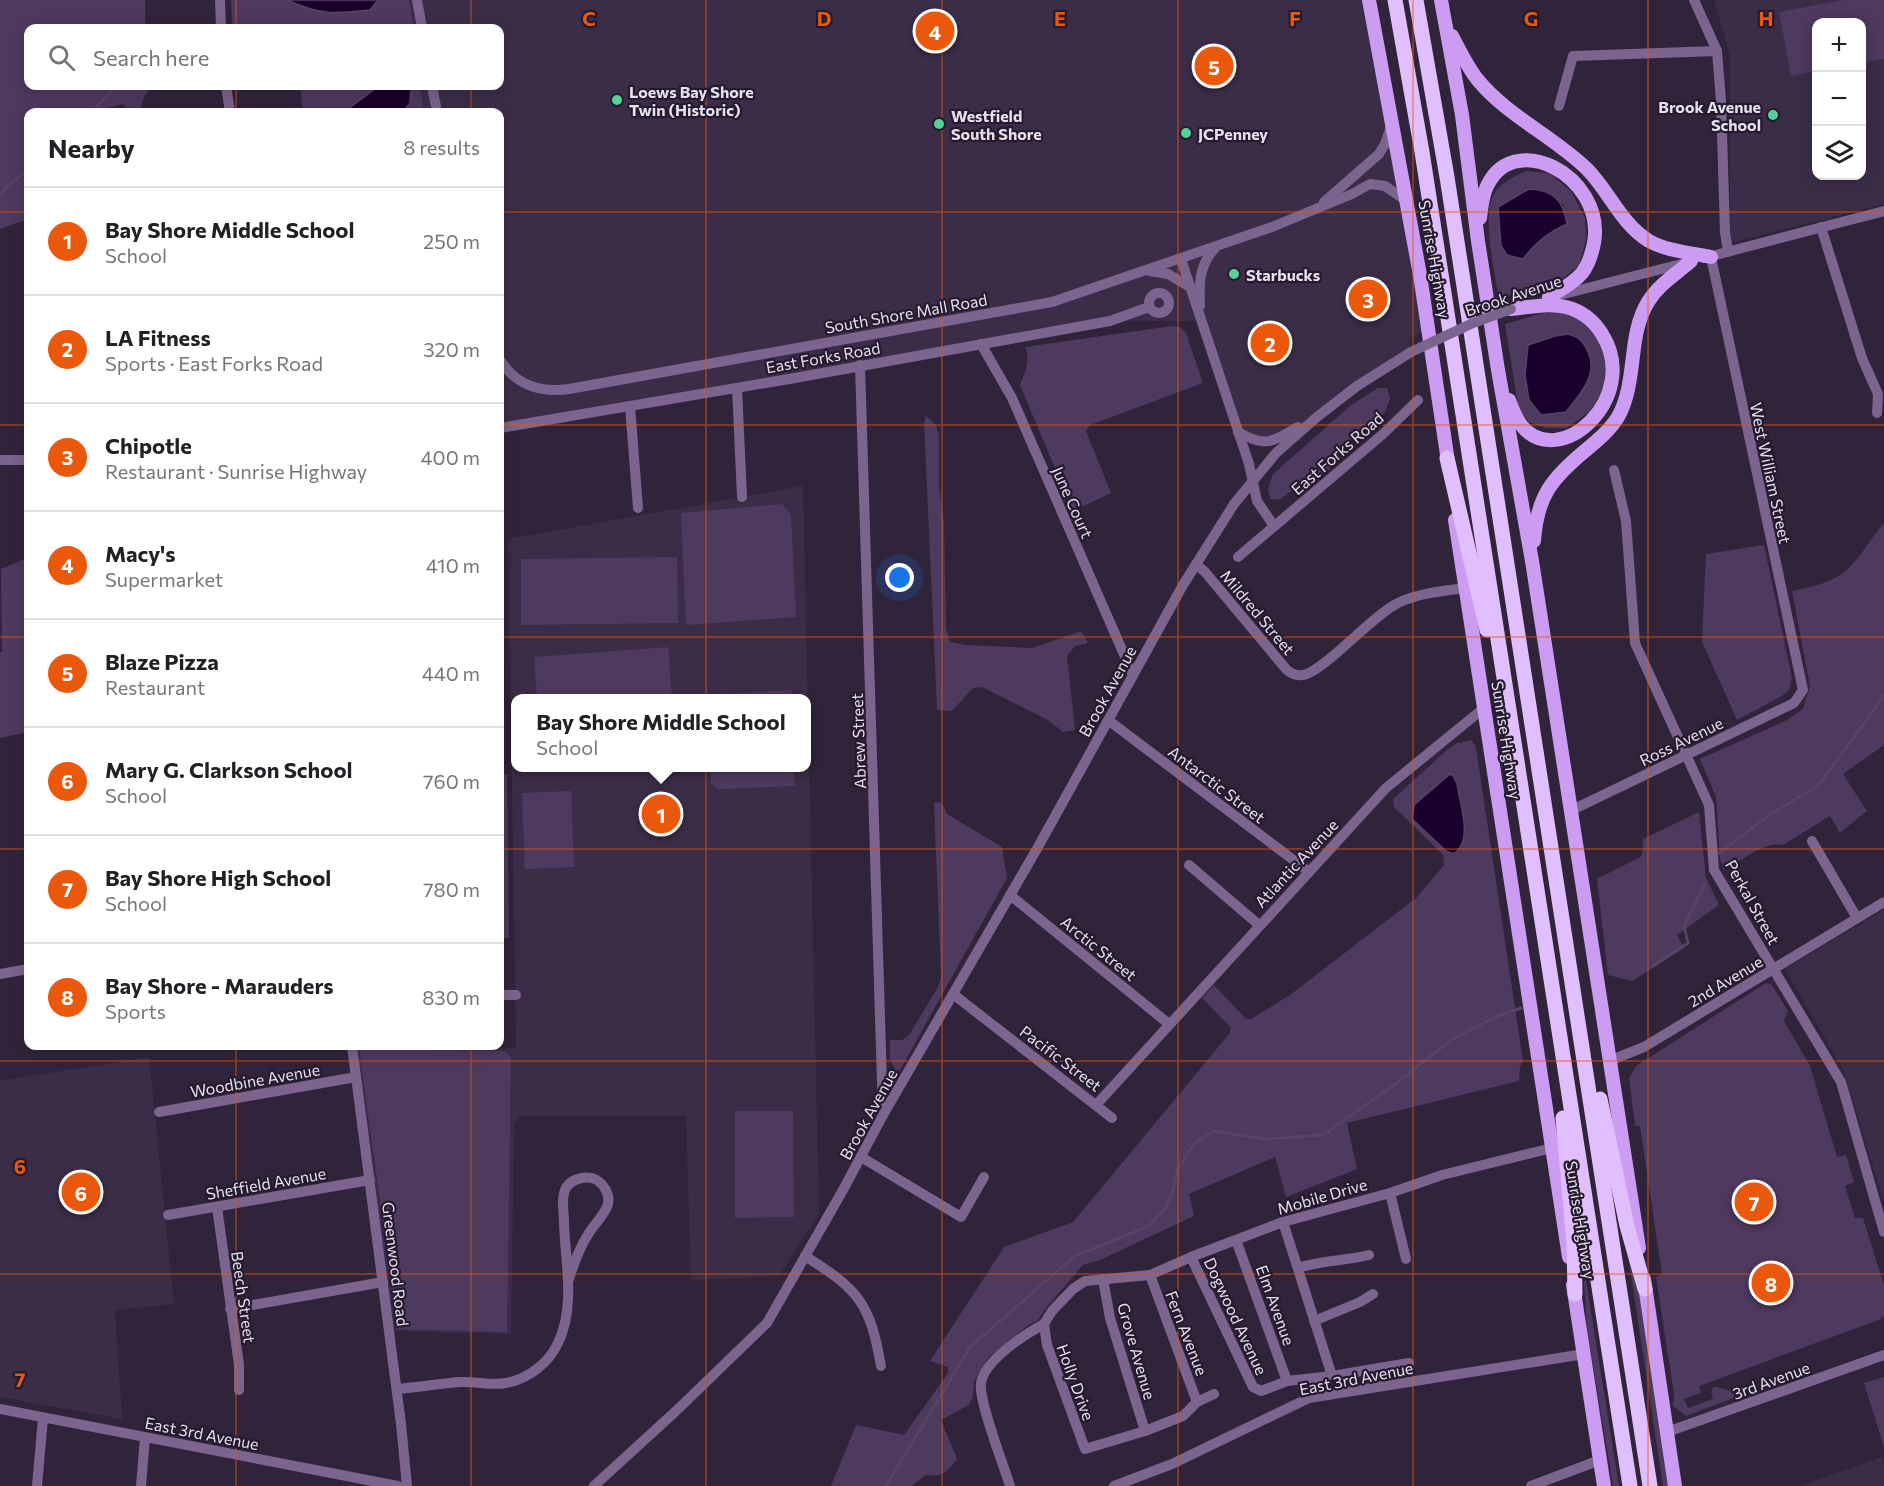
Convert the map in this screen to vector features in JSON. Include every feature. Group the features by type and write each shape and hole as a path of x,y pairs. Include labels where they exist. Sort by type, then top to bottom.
{"highway":[{"name":"Sunrise Highway","path":"1395,0 1424,160 1630,1486"},
{"name":"Sunrise Highway","path":"1416,0 1447,177 1650,1486"},
{"path":"1423,0 1426,55"},
{"path":"1447,458 1487,631 1509,708"},
{"path":"1576,1012 1597,1081 1627,1226 1645,1289"},
{"path":"1560,1037 1563,1121 1574,1243 1575,1294"}],"main road":[{"name":"Sunrise Highway","path":"1369,0 1429,328 1484,708 1604,1486"},
{"path":"1441,0 1465,137 1498,370 1532,561 1676,1486"},
{"path":"1445,19 1466,63 1484,87 1506,107 1587,169 1638,233 1663,246 1711,256"},
{"path":"1478,241 1485,190 1500,170 1516,162 1532,161 1553,166 1569,176 1578,184 1588,201 1594,219 1594,238 1589,259 1582,273 1549,297"},
{"path":"1532,561 1537,516 1546,491 1560,472 1602,436 1617,419 1629,390 1637,332 1644,309 1656,291 1691,261"},
{"path":"1498,370 1519,423 1526,430 1546,439 1572,434 1588,424 1605,404 1612,384 1613,364 1608,345 1599,329 1586,316 1560,306 1511,309"}],"street":[{"path":"220,0 221,24"},
{"path":"417,0 421,24"},
{"path":"1694,0 1717,51 1725,232 1728,252"},
{"path":"1559,106 1573,56 1717,51"},
{"path":"227,90 229,108"},
{"path":"433,90 436,108"},
{"name":"South Shore Mall Road","path":"1315,209 1379,154 1387,141 1392,123"},
{"name":"South Shore Mall Road","path":"504,369 521,382 535,388 547,391 569,389 1042,304 1077,295 1272,227 1373,184 1389,188 1407,201"},
{"name":"Brook Avenue","path":"594,1486 668,1419 767,1323 1196,564 1223,519 1252,480 1276,453 1357,386 1411,352 1473,323 1549,297 1884,211"},
{"path":"1821,227 1862,358 1878,394 1877,412"},
{"path":"1201,321 1201,275 1205,262 1217,246"},
{"name":"West William Street","path":"1711,256 1803,690 1802,695"},
{"path":"1181,259 1238,432 1257,501 1274,526"},
{"path":"1147,271 1168,274 1190,287"},
{"name":"East Forks Road","path":"504,427 1110,321 1149,307"},
{"name":"June Court","path":"981,344 1012,398 1133,675"},
{"name":"Abrew Street","path":"860,366 883,1115"},
{"path":"737,388 742,497"},
{"name":"East Forks Road","path":"1238,557 1383,434 1418,400"},
{"path":"630,406 638,508"},
{"path":"1238,432 1266,443 1317,417"},
{"path":"0,460 24,460"},
{"name":"Perkal Street","path":"1614,470 1626,521 1635,643 1709,805 1714,870 1841,1082 1884,1232"},
{"name":"Mildred Street","path":"1196,564 1286,669 1299,675 1306,674 1319,666 1385,610 1398,603 1425,594 1466,588"},
{"name":"Ross Avenue","path":"1570,811 1780,711 1802,695"},
{"name":"Atlantic Avenue","path":"1143,1053 1386,788 1484,708"},
{"name":"Antarctic Street","path":"1108,720 1308,871"},
{"path":"1812,841 1857,918"},
{"path":"1189,865 1259,925"},
{"name":"Arctic Street","path":"1010,895 1169,1024"},
{"name":"2nd Avenue","path":"1609,1061 1644,1047 1884,903"},
{"path":"0,974 24,970"},
{"name":"Pacific Street","path":"953,994 1096,1105 1143,1053"},
{"path":"504,995 516,995"},
{"name":"Greenwood Road","path":"353,1050 397,1389 406,1486"},
{"name":"Woodbine Avenue","path":"159,1112 356,1077"},
{"path":"1096,1105 1112,1118"},
{"name":"Mobile Drive","path":"1103,1279 1150,1275 1283,1222 1390,1193 1442,1175 1552,1148"},
{"path":"861,1157 961,1217 984,1177"},
{"path":"397,1389 463,1382 506,1383 528,1375 548,1360 558,1343 566,1321 569,1279 563,1196 566,1187 574,1180 592,1178 601,1183 606,1190 607,1207 586,1237 575,1258 569,1279"},
{"name":"Sheffield Avenue","path":"168,1215 370,1180"},
{"path":"1390,1193 1406,1260"},
{"name":"Beech Street","path":"217,1207 239,1365 239,1390"},
{"path":"1283,1222 1332,1376"},
{"name":"Elm Avenue","path":"1236,1240 1287,1381"},
{"path":"1298,1268 1315,1262 1349,1260 1369,1255"},
{"path":"806,1256 844,1282 859,1298 875,1332 881,1366"},
{"name":"Dogwood Avenue","path":"1191,1257 1253,1387 1261,1391 1287,1381 1409,1363"},
{"name":"Fern Avenue","path":"1150,1275 1197,1402"},
{"path":"1010,1486 983,1402 980,1384 986,1371 1004,1351 1044,1324 1052,1311 1073,1289 1085,1281 1103,1279"},
{"name":"Grove Avenue","path":"1103,1279 1110,1318 1145,1431"},
{"path":"231,1309 383,1282"},
{"path":"1314,1321 1373,1294"},
{"name":"Holly Drive","path":"1044,1324 1047,1345 1085,1449 1145,1431"},
{"name":"East 3rd Avenue","path":"1114,1486 1172,1464 1309,1398 1584,1354"},
{"name":"3rd Avenue","path":"1667,1432 1884,1355"},
{"path":"1145,1431 1183,1416 1197,1402 1214,1394"},
{"name":"East 3rd Avenue","path":"0,1409 398,1486"},
{"path":"37,1486 43,1418"},
{"path":"141,1486 145,1438"},
{"path":"1530,1486 1600,1460"}],"shaded area":[{"path":"0,0 145,0 145,24 24,24 24,90 149,90 140,108 126,108 123,104 108,108 24,108 24,220 0,229"},
{"path":"231,0 409,0 413,24 232,24"},
{"path":"287,0 378,0 370,10 337,13 319,11"},
{"path":"288,0 1369,0 1429,328 1409,339 1411,352 1317,417 1274,441 1238,432 1201,321 1110,321 504,427 504,108 316,108 311,90 504,90 504,24 294,24"},
{"name":"Brook Avenue School","path":"1714,0 1884,0 1884,204 1730,243 1730,55"},
{"path":"1843,0 1884,0 1884,59 1866,62 1866,18 1812,18 1812,72 1791,76 1779,12"},
{"path":"300,90 421,90 423,108 303,108"},
{"path":"374,90 411,90 410,103 406,108 349,108"},
{"path":"1526,171 1549,173 1571,191 1585,218 1586,240 1579,266 1561,280 1499,299 1490,246 1490,206 1499,187","holes":["1540,189 1564,205 1553,230 1535,244 1522,259 1501,246 1498,207"]},
{"path":"1529,189 1551,194 1556,198 1563,209 1567,224 1542,239 1523,259 1507,255 1501,246 1498,207"},
{"path":"1560,312 1575,315 1597,332 1609,364 1605,386 1590,411 1567,428 1545,428 1529,422 1519,411 1505,324 1543,313"},
{"path":"1172,326 1180,327 1186,333 1203,383 1090,425 1086,431 1111,493 1073,511 1020,385 1027,362 1025,347"},
{"path":"1568,334 1578,338 1586,348 1591,360 1589,377 1582,392 1566,412 1541,415 1529,400 1525,375 1528,345"},
{"path":"1378,388 1387,388 1390,399 1385,412 1344,446 1327,473 1301,482 1280,500 1270,499 1268,489 1273,474 1350,406"},
{"path":"926,416 936,425 939,435 939,487 944,524 946,628 950,642 966,645 1032,648 1081,631 1088,643 1075,646 1067,656 1075,730 1063,732 1048,720 982,687 973,688 952,711 937,710 924,423"},
{"path":"803,486 808,694 511,694 511,730 508,539"},
{"path":"782,504 791,515 796,617 686,625 681,513"},
{"path":"1884,523 1884,745 1843,774 1867,811 1840,833 1830,816 1783,845 1776,844 1761,849 1724,870 1720,859 1716,797 1700,759 1787,720 1803,709 1810,686 1792,591 1823,583 1841,574 1855,561"},
{"path":"1764,545 1792,678 1789,690 1782,696 1737,720 1702,642 1706,554"},
{"path":"677,557 678,623 521,625 521,559"},
{"path":"24,560 24,733 0,738 0,652 2,652 1,569"},
{"path":"668,647 672,694 537,694 534,657"},
{"path":"792,690 792,694 723,694"},
{"path":"1472,740 1476,748 1523,1061 1519,1081 1347,1123 1357,1169 1286,1197 1275,1157 1189,1194 1194,1216 1100,1260 1083,1265 1037,1321 1027,1326 988,1358 974,1381 973,1396 969,1405 941,1420 957,1459 947,1471 940,1475 925,1475 912,1486 831,1486 856,1425 904,1435 948,1373 948,1367 930,1361 1004,1247 1073,1222 1229,1034 1231,1028 1202,998 1214,985 1246,1019 1251,1019 1290,995 1416,898 1444,865 1443,855 1394,807 1393,799 1448,749 1457,743"},
{"path":"512,772 809,772 819,1214 779,1276 691,1280 686,1116 520,1116 514,1126 511,1334 389,1331 353,1050 504,1050 504,1048 516,1048"},
{"path":"710,772 794,772 795,786 718,789 711,783"},
{"path":"504,774 507,774 509,938 504,938"},
{"path":"1450,774 1457,784 1464,822 1463,841 1453,854 1446,851 1412,819 1414,805"},
{"path":"571,791 574,867 525,869 522,793"},
{"path":"939,802 947,814 1002,847 1007,878 900,1070 895,1070 890,1059 890,1040 902,1040 909,1035 938,987 941,977 934,803"},
{"path":"1699,812 1706,878 1719,905 1677,935 1684,948 1632,981 1608,975 1597,879 1642,856 1643,839"},
{"path":"1884,910 1884,1202 1843,1069 1785,969"},
{"path":"1766,983 1772,985 1788,1011 1784,1021 1810,1066 1837,1157 1846,1155 1854,1182 1845,1186 1855,1218 1863,1218 1884,1285 1884,1315 1881,1319 1699,1386 1701,1393 1684,1399 1688,1408 1713,1399 1711,1392 1713,1387 1734,1392 1736,1397 1686,1416 1673,1406 1674,1394 1656,1277 1662,1274 1640,1126 1635,1126 1629,1078 1636,1066"},
{"path":"359,1050 504,1051 511,1057 507,1332 398,1329"},
{"path":"149,1057 174,1304 115,1310 122,1419 0,1397 0,1081"},
{"path":"735,1111 793,1111 794,1217 735,1218"},
{"path":"1628,1255 1640,1290 1669,1486 1663,1486"},
{"path":"1586,1280 1619,1486 1613,1486 1587,1329 1584,1282"},
{"path":"1884,1377 1884,1447 1864,1383"},
{"path":"1882,1457 1884,1486 1800,1486"}],"waterway":[{"path":"95,108 112,90"},
{"path":"0,194 24,174"},
{"path":"1719,853 1772,813 1818,786 1884,696"},
{"path":"1653,966 1688,943 1684,926 1705,883"},
{"path":"886,1486 970,1347 1075,1256 1149,1226 1164,1210 1172,1195 1177,1170 1194,1144 1214,1131 1265,1139 1323,1135 1394,1085 1451,1040 1498,1016 1521,1008"}],"place":[{"name":"Macy's","path":"935,31"},
{"name":"Blaze Pizza","path":"1214,66"},
{"name":"Loews Bay Shore Twin (Historic)","path":"617,100"},
{"name":"Brook Avenue School","path":"1773,115"},
{"name":"Westfield South Shore","path":"939,124"},
{"name":"JCPenney","path":"1186,133"},
{"name":"Starbucks","path":"1234,274"},
{"name":"Chipotle","path":"1368,299"},
{"name":"LA Fitness","path":"1270,343"},
{"name":"Bay Shore Middle School","path":"661,814"},
{"name":"Mary G. Clarkson School","path":"81,1192"},
{"name":"Bay Shore High School","path":"1754,1202"},
{"name":"Bay Shore - Marauders","path":"1771,1283"}]}
